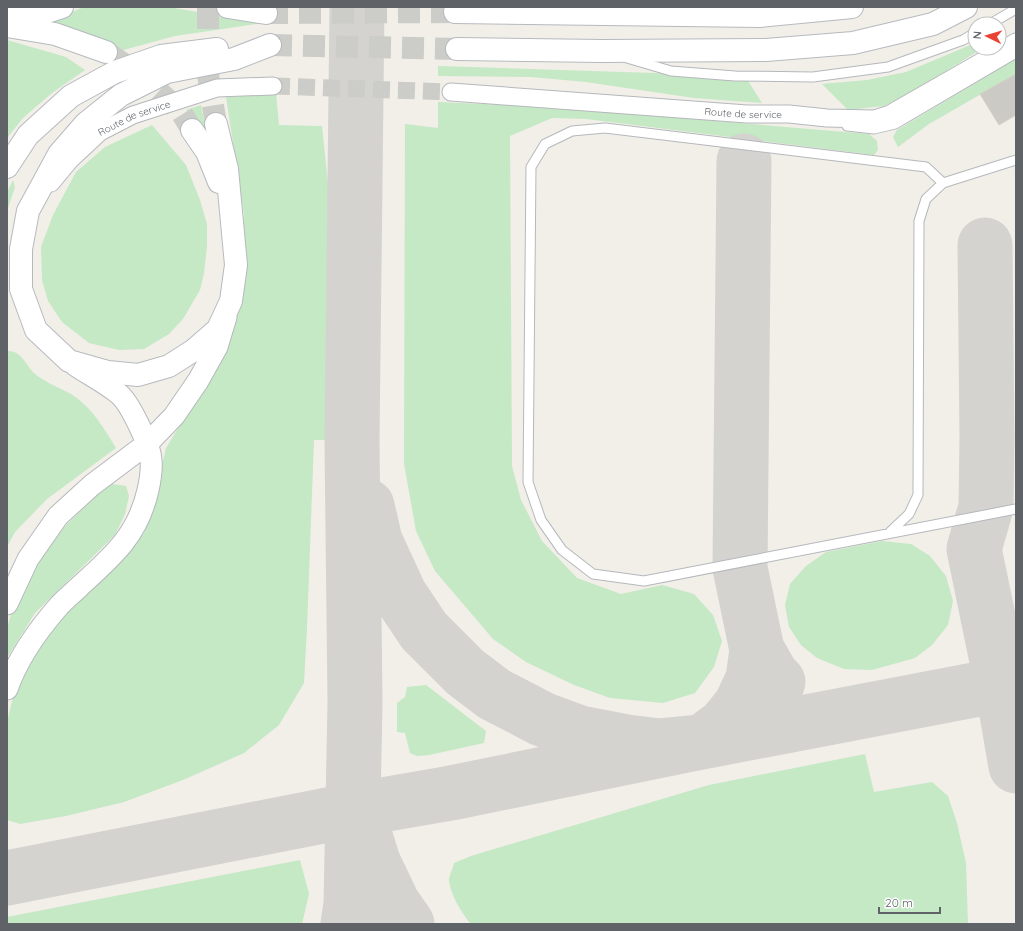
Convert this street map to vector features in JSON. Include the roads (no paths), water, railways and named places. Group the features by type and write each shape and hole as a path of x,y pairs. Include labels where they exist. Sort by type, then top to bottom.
{"main road":[{"path":"7,18 34,16 62,7"},
{"path":"228,7 257,10"},
{"path":"454,12 604,10 760,16 852,7"},
{"path":"457,49 602,51 766,50 853,43 933,24 966,7"},
{"path":"7,26 56,34 106,52"},
{"path":"7,167 28,135 71,96 114,72 161,56 225,48 270,46 234,59 167,72 121,95 86,123 59,154 28,211 21,249 21,289 36,330 69,361 108,372 138,375 169,366 194,350 218,329 231,301 236,265 227,169 216,124"},
{"path":"192,130 207,152 231,215"}],"street":[{"name":"Route de service","path":"451,92 747,114 789,114 827,118 874,119 890,114 1016,42"},
{"name":"Route de service","path":"28,211 75,155 100,132 133,115 217,88 273,86"},
{"path":"7,604 28,559 58,516 92,485 148,443 174,416 198,381 217,347 231,301"},
{"path":"7,689 9,681 30,642 58,606 115,554 131,533 144,507 151,476 152,458 148,443 137,419 121,396 69,361"}],"lane":[{"path":"1004,16 1016,9"},
{"path":"602,51 671,71 735,76 813,77 888,67 967,38"},
{"path":"789,114 822,124 874,129 895,124 1016,53"},
{"path":"943,183 926,167 605,128 572,130 545,144 531,167 528,482 541,520 562,550 593,574 644,581 890,532 1016,509"},
{"path":"890,532 909,514 918,496 919,221 926,199 943,183 1016,160"}],"tunnel":[{"path":"208,7 208,75 216,124"},
{"path":"266,13 455,12"},
{"path":"270,45 457,49"},
{"path":"106,52 142,76 181,112 192,130"},
{"path":"273,86 451,92"}]}
